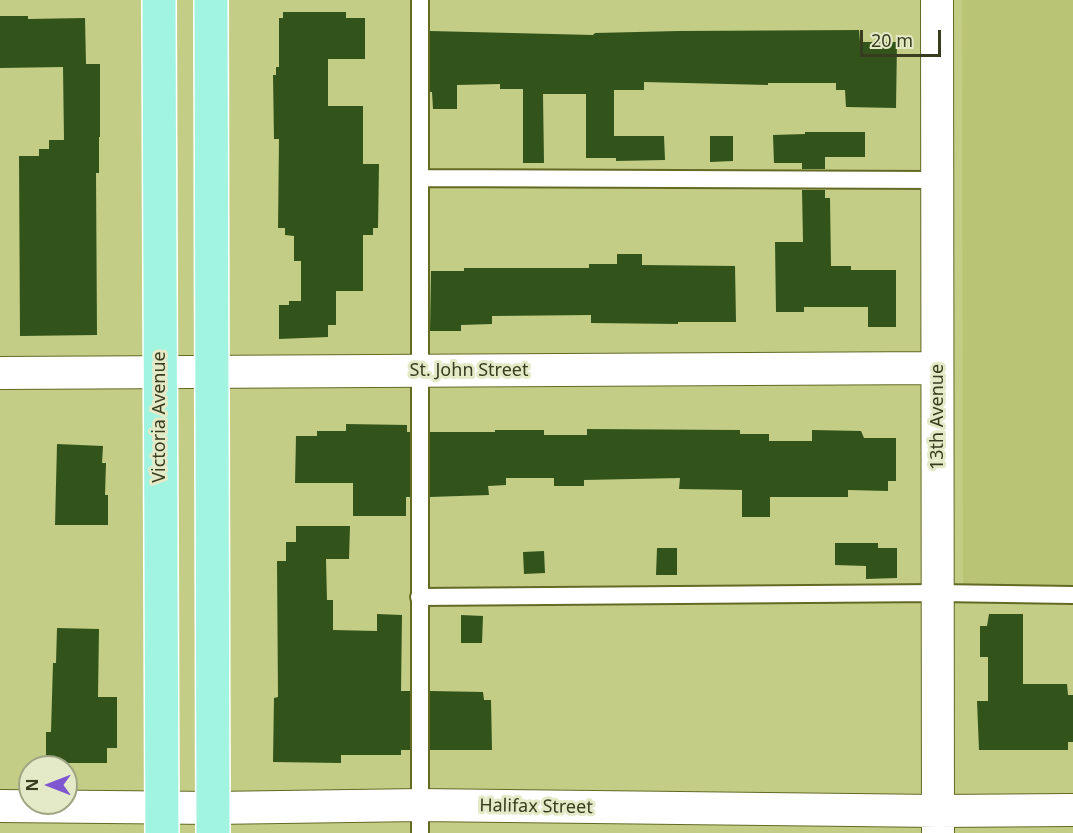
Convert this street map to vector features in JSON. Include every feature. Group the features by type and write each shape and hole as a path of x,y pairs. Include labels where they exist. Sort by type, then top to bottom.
{"main road":[{"name":"Victoria Avenue","path":"159,0 162,820"},
{"path":"211,0 213,820"}],"street":[{"name":"13th Avenue","path":"938,0 938,822"},
{"name":"St. John Street","path":"0,373 938,368"},
{"name":"Halifax Street","path":"0,806 162,820 938,822 1073,810"}],"lane":[{"path":"420,0 420,819"},
{"path":"420,178 938,180"},
{"path":"419,597 938,593 1073,595"}],"shaded area":[{"path":"962,0 1073,0 1073,591 963,591"}],"building":[{"path":"283,12 346,12 346,18 365,18 365,59 328,59 328,106 363,106 363,164 379,164 378,228 373,228 373,235 363,235 363,291 336,291 336,325 328,325 328,337 279,339 279,305 289,305 289,301 301,301 301,261 294,261 294,236 285,235 285,228 278,228 279,139 274,139 273,75 276,75 276,67 279,67 279,18 283,18"},
{"path":"0,16 28,16 28,19 85,18 86,64 100,64 99,173 96,173 97,335 20,336 19,156 39,156 39,149 49,149 49,140 64,140 63,67 0,68"},
{"path":"859,30 860,42 897,42 896,108 846,107 845,90 836,90 836,83 768,83 768,85 644,82 644,90 614,90 614,136 664,136 665,160 616,161 616,158 586,158 586,94 543,94 544,163 523,163 523,89 500,89 500,84 457,85 457,109 433,109 432,92 430,92 430,31 593,35 595,33 679,31"},
{"path":"805,132 865,132 865,157 825,157 825,169 802,169 802,163 774,163 773,135 805,134"},
{"path":"710,136 733,136 733,161 710,162"},
{"path":"802,190 825,190 825,198 830,198 831,266 851,266 851,270 896,270 896,327 868,327 868,307 804,307 804,312 776,312 775,242 803,242"},
{"path":"617,254 642,254 642,265 735,266 736,322 591,323 591,315 492,316 492,324 461,325 461,331 430,331 431,271 464,271 464,268 589,268 589,264 617,264"},
{"path":"346,424 407,425 407,432 410,432 410,497 406,497 406,516 353,516 353,483 295,483 296,436 317,436 317,431 346,431"},
{"path":"587,429 740,430 740,434 769,434 769,441 812,441 812,430 861,431 864,438 896,438 896,481 888,481 888,491 848,490 848,497 770,497 770,517 742,517 742,490 679,489 680,478 584,480 584,486 554,486 554,478 506,478 506,485 488,486 489,495 430,497 430,432 544,430 544,435 587,435"},
{"path":"57,444 103,446 102,463 106,463 105,495 108,495 108,525 55,525"},
{"path":"296,526 350,526 349,559 326,559 327,600 333,600 333,630 377,631 377,614 402,615 401,691 410,691 410,750 401,750 401,755 341,755 341,763 273,762 274,698 278,697 277,561 286,561 286,542 296,542"},
{"path":"835,543 878,543 878,548 897,548 897,578 866,579 866,566 835,565"},
{"path":"657,548 677,548 677,575 656,575"},
{"path":"544,551 545,573 524,574 523,552"},
{"path":"989,614 1023,614 1023,684 1067,684 1068,695 1073,695 1073,742 1068,742 1068,750 979,750 977,701 988,701 988,657 980,657 980,626 987,626"},
{"path":"461,615 483,616 482,643 461,643"},
{"path":"57,628 99,629 98,697 117,697 117,748 107,748 107,763 78,763 78,755 46,755 46,732 51,732 53,663 56,663"},
{"path":"430,691 483,692 484,700 491,700 492,750 430,750"}]}
